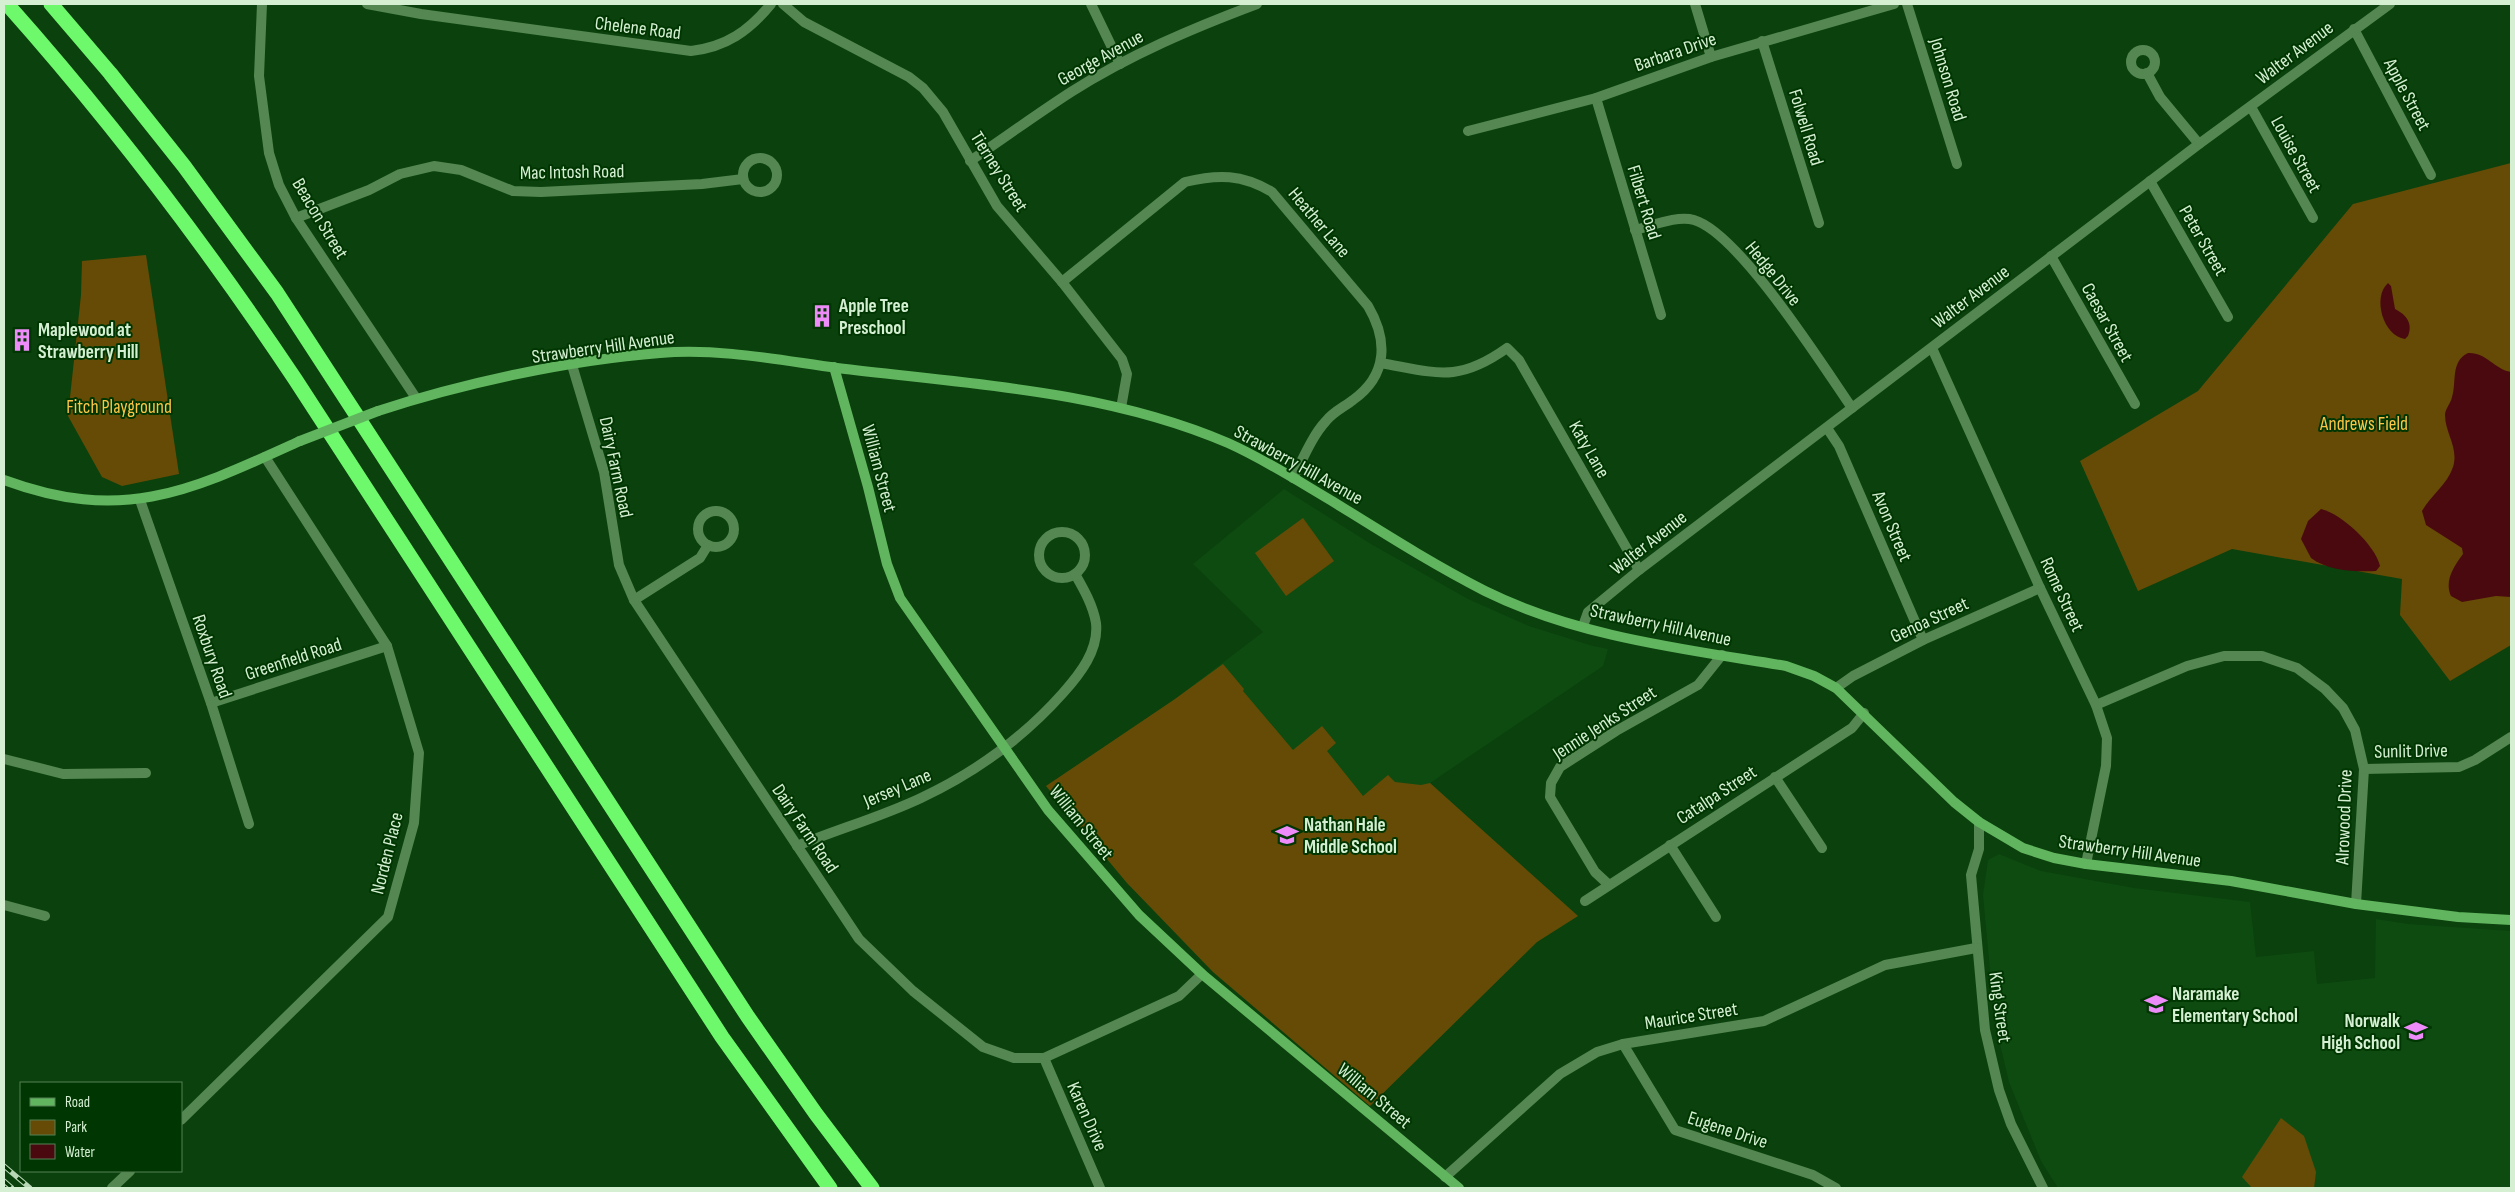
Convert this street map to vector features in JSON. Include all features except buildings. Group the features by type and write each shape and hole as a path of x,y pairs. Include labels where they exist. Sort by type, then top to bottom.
{"highway":[{"path":"7,4 111,126 229,282 295,379 722,1037 830,1188"},
{"path":"51,4 178,158 276,293 738,1001 816,1114 872,1188"}],"main road":[{"name":"Strawberry Hill Avenue","path":"4,480 31,490 73,500 106,502 140,500 180,490 265,457 300,441 416,398 572,365 662,352 770,357 834,367 1051,394 1120,408 1188,428 1230,444 1293,478 1390,537 1484,590 1525,609 1607,635 1786,666 1814,676 1836,688 1864,713 1954,802 1980,822 2023,848 2054,858 2086,864 2231,881 2356,904 2458,917 2511,920"},
{"name":"William Street","path":"834,367 868,487 887,564 900,598 1002,748 1048,810 1139,915 1202,974 1459,1188"}],"street":[{"name":"Beacon Street","path":"262,4 259,76 269,152 278,184 296,218 416,398"},
{"name":"Chelene Road","path":"367,4 420,14 690,51 709,49 738,37 758,20 771,4"},
{"name":"Tierney Street","path":"783,4 804,22 909,77 923,88 943,112 998,206 1062,282 1122,359 1127,374 1120,408"},
{"path":"1091,4 1120,64"},
{"name":"George Avenue","path":"970,161 1072,91 1120,64 1188,30 1257,4"},
{"path":"1695,4 1711,56"},
{"name":"Barbara Drive","path":"1468,132 1596,98 1711,56 1894,4"},
{"name":"Johnson Road","path":"1907,4 1957,164"},
{"name":"Walter Avenue","path":"1583,626 1588,612 1639,570 2198,144 2390,4"},
{"name":"Apple Street","path":"2354,29 2431,175"},
{"name":"Folwell Road","path":"1762,42 1818,223"},
{"path":"2147,73 2160,97 2198,144"},
{"name":"Filbert Road","path":"1596,98 1661,315"},
{"name":"Louise Street","path":"2251,107 2313,218"},
{"name":"Mac Intosh Road","path":"296,218 369,190 400,174 434,166 461,170 513,191 541,192 702,184 743,180"},
{"name":"Heather Lane","path":"1062,282 1185,182 1207,177 1231,177 1255,182 1272,192 1368,306 1378,323 1382,342 1381,363 1377,373 1363,392 1324,423 1293,478"},
{"name":"Peter Street","path":"2150,181 2228,317"},
{"name":"Hedge Drive","path":"1635,230 1683,219 1706,225 1739,255 1771,294 1852,408"},
{"name":"Caesar Street","path":"2052,256 2135,404"},
{"name":"Katy Lane","path":"1381,363 1427,371 1460,372 1483,364 1507,348 1519,360 1639,570"},
{"name":"Rome Street","path":"1932,348 2040,588 2096,705 2107,738 2106,766 2086,864"},
{"name":"Dairy Farm Road","path":"572,365 604,472 619,566 634,600 859,939 913,991 983,1047 1014,1058 1044,1058 1179,996 1202,974"},
{"name":"Avon Street","path":"1827,428 1839,446 1923,640"},
{"name":"Norden Place","path":"182,1119 388,917 414,823 419,754 387,646 265,457"},
{"name":"Roxbury Road","path":"140,500 211,703 249,824"},
{"path":"1067,532 1080,540 1085,554 1084,562 1075,574 1068,577 1053,576 1042,566 1040,559 1042,544 1052,534 1067,532"},
{"path":"634,600 700,558 708,545"},
{"name":"Jersey Lane","path":"797,846 921,798 964,776 1039,720 1085,667 1092,650 1096,623 1085,591 1075,574"},
{"name":"Genoa Street","path":"1836,688 1853,676 1923,640 2040,588"},
{"name":"Greenfield Road","path":"211,703 387,646"},
{"name":"Jennie Jenks Street","path":"1608,884 1595,872 1558,812 1550,796 1551,783 1560,767 1616,731 1698,685 1722,655"},
{"name":"Alrowood Drive","path":"2096,705 2187,666 2224,656 2262,656 2297,668 2325,689 2342,708 2355,730 2364,769 2356,904"},
{"name":"Catalpa Street","path":"1585,901 1608,884 1852,728 1864,713"},
{"name":"Sunlit Drive","path":"2364,769 2459,767 2475,760 2511,737"},
{"path":"4,758 63,774 146,774"},
{"path":"1775,777 1822,848"},
{"name":"King Street","path":"1980,822 1979,849 1971,874 1976,948 1985,1030 1999,1090 2011,1124 2043,1188"},
{"path":"1670,845 1716,917"},
{"path":"4,905 45,916"},
{"name":"Maurice Street","path":"1446,1177 1572,1064 1597,1052 1622,1044 1764,1021 1885,965 1976,948"},
{"name":"Eugene Drive","path":"1622,1044 1675,1130 1813,1175 1836,1188"},
{"name":"Karen Drive","path":"1044,1058 1100,1188"},
{"path":"112,1188 129,1172"}],"shaded area":[{"name":"Nathan Hale Middle School","path":"1284,489 1371,544 1468,599 1529,626 1608,649 1603,666 1430,783 1578,916 1537,942 1370,1106 1213,972 1127,883 1046,786 1175,699 1263,632 1193,564"},
{"name":"Naramake Elementary School","path":"1999,854 2041,871 2134,888 2250,902 2256,957 2314,951 2317,984 2375,978 2376,919 2408,924 2511,931 2511,1188 2058,1188 2041,1161 2009,1082 1995,1023 1983,895 1988,860"}],"green space":[{"name":"Andrews Field","path":"2511,163 2511,645 2450,681 2400,615 2402,579 2232,549 2138,591 2080,461 2198,391 2353,204"},
{"name":"Fitch Playground","path":"146,255 179,474 122,486 102,477 68,416 81,295 82,261"},
{"path":"1303,518 1334,561 1286,596 1255,553"},
{"name":"Nathan Hale Middle School","path":"1223,664 1244,689 1243,691 1293,750 1322,726 1336,743 1327,751 1363,796 1388,775 1395,782 1421,785 1430,783 1578,916 1537,942 1370,1106 1213,972 1127,883 1046,786 1175,699"},
{"path":"2281,1118 2304,1136 2316,1172 2314,1188 2252,1188 2242,1177"}],"water":[{"path":"2388,283 2391,286 2395,309 2408,320 2410,328 2405,339 2391,331 2382,315 2381,297 2383,289"},
{"path":"2468,353 2480,355 2500,368 2511,372 2511,597 2496,596 2462,602 2451,596 2449,579 2463,554 2462,548 2426,525 2422,511 2443,485 2453,467 2454,453 2445,413 2452,397 2456,367 2462,357"},
{"path":"2321,509 2348,524 2365,540 2372,549 2380,566 2376,571 2351,571 2334,568 2311,558 2301,539 2308,521"}],"railway":[{"path":"4,1166 30,1188"},
{"path":"4,1181 12,1188"}],"place":[{"name":"Apple Tree Preschool","path":"822,316"},
{"name":"Maplewood at Strawberry Hill","path":"22,340"},
{"name":"Nathan Hale Middle School","path":"1287,835"},
{"name":"Naramake Elementary School","path":"2156,1004"},
{"name":"Norwalk High School","path":"2416,1031"}]}
